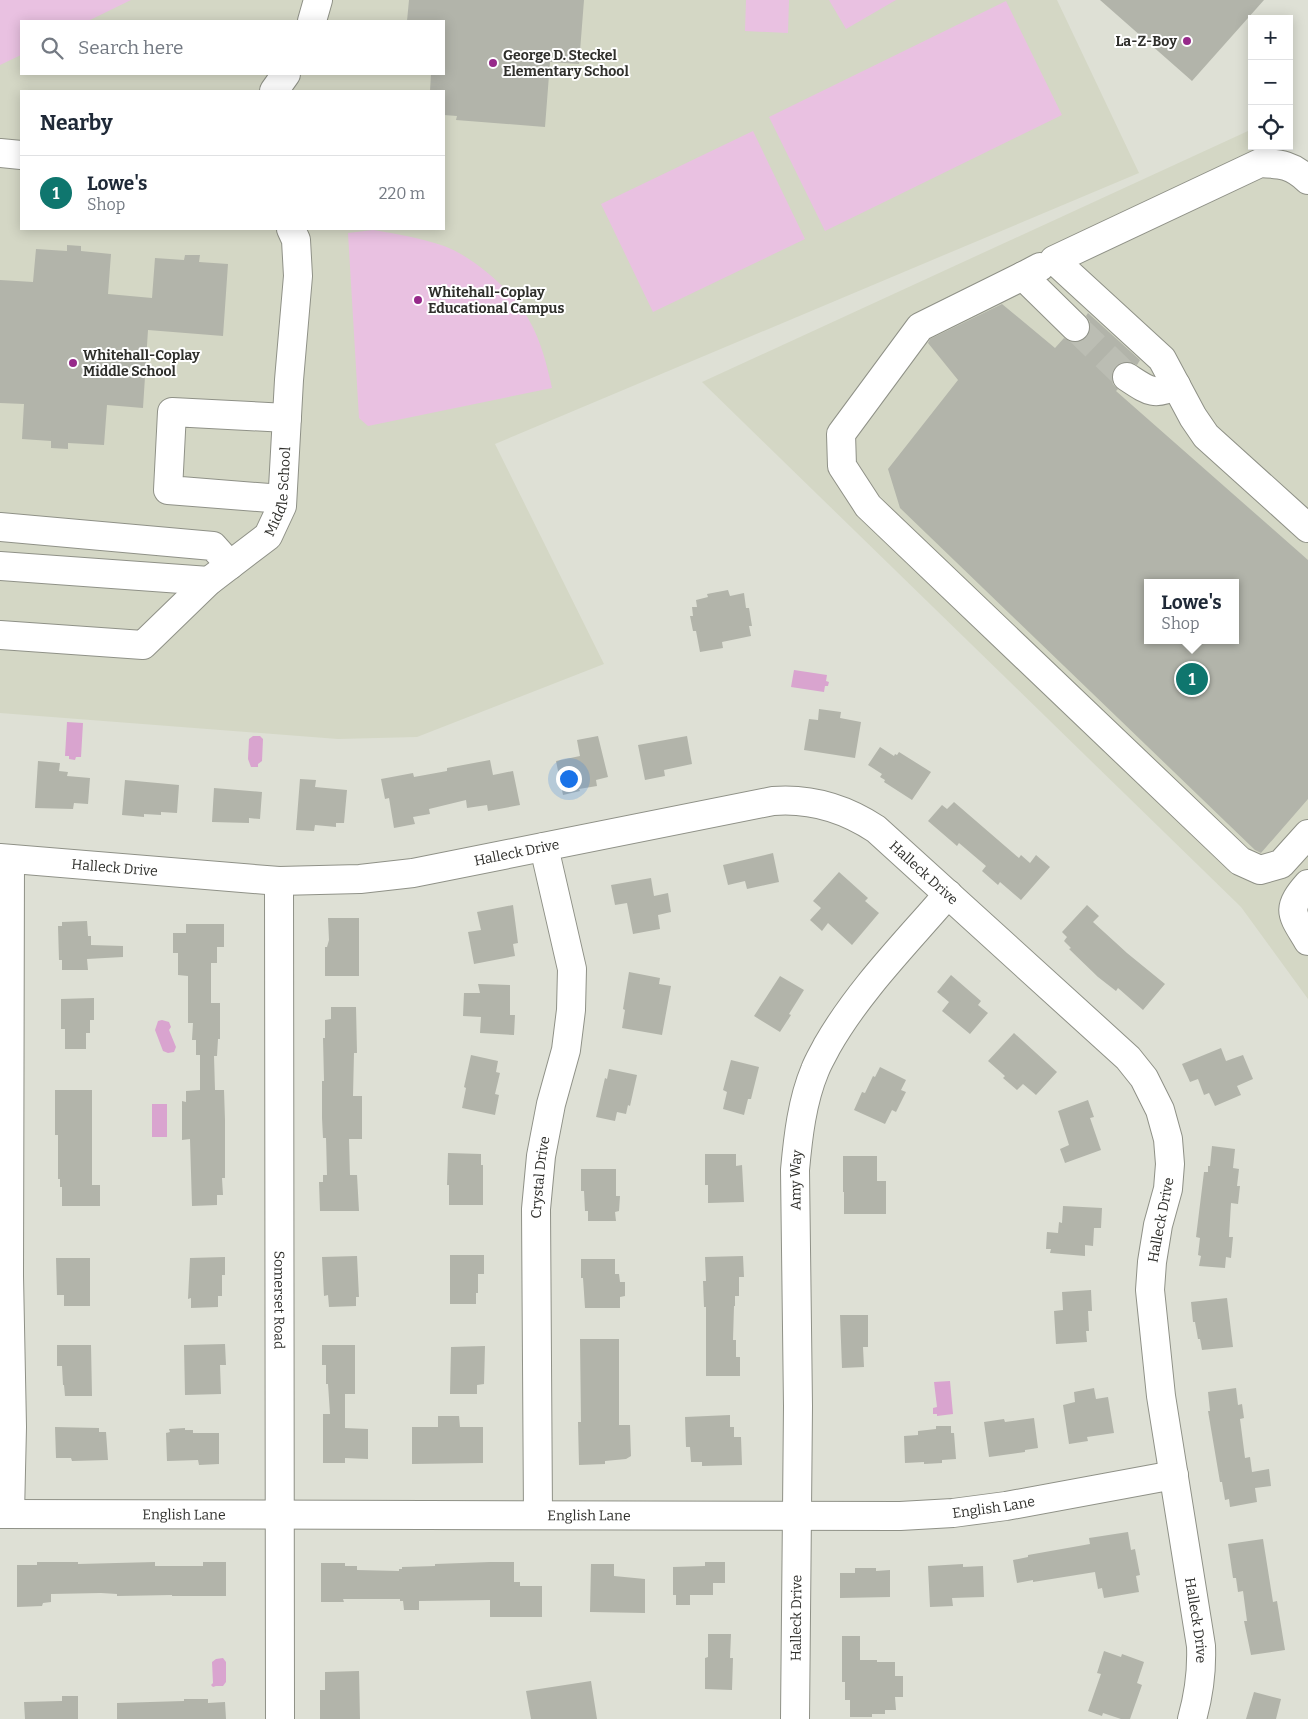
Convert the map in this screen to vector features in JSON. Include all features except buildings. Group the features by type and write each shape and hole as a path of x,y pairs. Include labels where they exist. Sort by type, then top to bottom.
{"street":[{"path":"312,20 318,0"},
{"path":"275,90 285,75"},
{"path":"0,154 20,156"},
{"path":"1308,180 1297,170 1281,164 1260,163 1054,260 920,327 842,434 842,466 868,506 1240,860 1260,870 1281,864 1308,834"},
{"name":"Middle School","path":"0,635 143,645 220,573 268,536 282,506 298,276 296,240 291,230"},
{"path":"1054,260 1162,359 1193,417 1206,436 1308,528"},
{"path":"1023,276 1075,327"},
{"path":"1127,377 1146,389 1163,392 1176,385"},
{"path":"282,500 168,490 172,412 287,418"},
{"path":"0,527 213,546 220,573 0,566"},
{"name":"Halleck Drive","path":"5,859 279,881 360,879 412,873 773,801 812,802 836,808 859,818 876,829 1128,1058 1144,1078 1160,1110 1168,1139 1170,1164 1168,1189 1158,1225 1152,1262 1150,1290 1161,1396 1201,1646 1202,1669 1198,1699 1192,1719"},
{"name":"Crystal Drive","path":"538,1515 536,1209 542,1147 551,1104 566,1050 572,985 572,969 544,847"},
{"path":"5,859 12,1426 5,1514"},
{"name":"Somerset Road","path":"279,881 280,1719"},
{"path":"1308,884 1295,899 1293,915 1308,941"},
{"name":"Amy Way","path":"796,1516 798,1406 795,1170 798,1136 808,1091 815,1069 823,1054 860,995 948,894"},
{"name":"English Lane","path":"5,1514 900,1516 953,1513 1006,1506 1174,1475"},
{"name":"Halleck Drive","path":"795,1719 796,1516"}],"shaded area":[{"name":"Whitehall-Coplay Educational Campus","path":"0,0 1057,0 1139,173 495,444 604,664 417,737 338,739 0,713"},
{"path":"0,0 131,0 90,20 20,20 20,55 0,65"},
{"path":"746,0 789,0 788,33 745,31"},
{"path":"829,0 896,0 846,29"},
{"path":"1006,1 1062,115 825,231 769,117"},
{"path":"753,131 805,239 653,312 601,204"},
{"path":"1248,131 1248,150 1271,150 1308,181 1308,999 1241,907 702,382"},
{"path":"373,230 418,238 444,246 468,258 492,277 514,298 529,320 546,362 552,388 368,426 359,418 348,233"},
{"path":"794,670 827,675 826,681 829,682 828,686 825,686 824,692 791,687"},
{"path":"67,722 83,723 81,757 76,757 75,760 65,756"},
{"path":"253,736 260,736 263,739 262,761 258,764 258,767 251,767 248,759 249,739"},
{"path":"158,1021 169,1022 171,1027 169,1030 176,1047 174,1052 168,1053 163,1051 155,1030"},
{"path":"152,1104 167,1104 167,1137 152,1137"},
{"path":"950,1381 953,1414 937,1416 937,1414 933,1414 933,1408 937,1407 934,1382"},
{"path":"223,1658 226,1662 226,1682 223,1686 213,1687 211,1685 213,1683 212,1662"}],"tunnel":[{"path":"1075,327 1127,377"}],"place":[{"name":"La-Z-Boy","path":"1187,41"},
{"name":"George D. Steckel Elementary School","path":"493,63"},
{"name":"Whitehall-Coplay Educational Campus","path":"418,300"},
{"name":"Whitehall-Coplay Middle School","path":"73,363"},
{"name":"Lowe's","path":"1192,679"}]}
